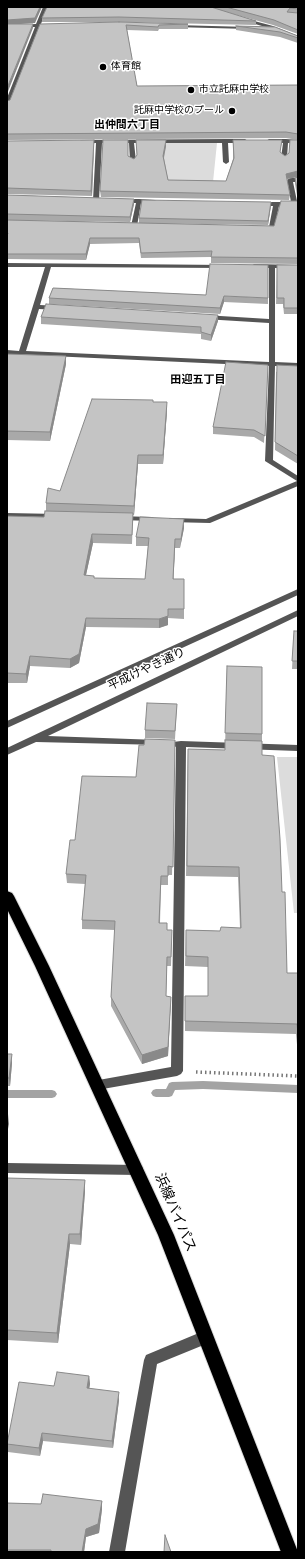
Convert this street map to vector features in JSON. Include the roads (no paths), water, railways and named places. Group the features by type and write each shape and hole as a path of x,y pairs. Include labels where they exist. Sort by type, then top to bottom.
{"highway":[{"name":"浜線バイパス","path":"7,896 42,966 166,1235 290,1552"}],"street":[{"path":"7,104 39,26 45,7"},
{"path":"235,17 275,29 298,38"},
{"path":"7,26 60,25"},
{"path":"167,26 275,29"},
{"path":"77,142 255,141"},
{"path":"263,141 298,142"},
{"path":"284,158 286,141"},
{"path":"96,200 99,142"},
{"path":"131,142 133,161"},
{"path":"225,142 226,162"},
{"path":"253,204 296,204 290,180 298,180"},
{"path":"88,199 103,200"},
{"path":"117,200 161,202"},
{"path":"134,226 139,201"},
{"path":"257,229 272,229 276,204"},
{"path":"126,226 142,226"},
{"path":"7,265 232,266"},
{"path":"22,353 49,265"},
{"path":"248,266 298,267"},
{"path":"272,266 272,365 269,461 298,479"},
{"path":"36,307 68,309"},
{"path":"193,316 272,321"},
{"path":"7,352 298,365"},
{"path":"111,518 207,521 298,483"},
{"path":"7,515 63,516"},
{"name":"平成けやき通り","path":"7,725 298,592"},
{"name":"平成けやき通り","path":"7,752 298,613"},
{"path":"32,739 298,748"},
{"path":"97,1085 177,1071 181,744"},
{"path":"7,1168 136,1170"},
{"path":"117,1552 151,1360 206,1337"}],"waterway":[{"path":"156,1093 169,1093 172,1086 203,1085 298,1089"},
{"path":"7,1094 52,1094"}],"place":[{"name":"体育館","path":"103,67"},
{"name":"市立託麻中学校","path":"191,90"},
{"name":"託麻中学校のプール","path":"232,111"}],"district":[{"name":"出仲間六丁目","path":"127,126"},
{"name":"田迎五丁目","path":"198,381"}]}
